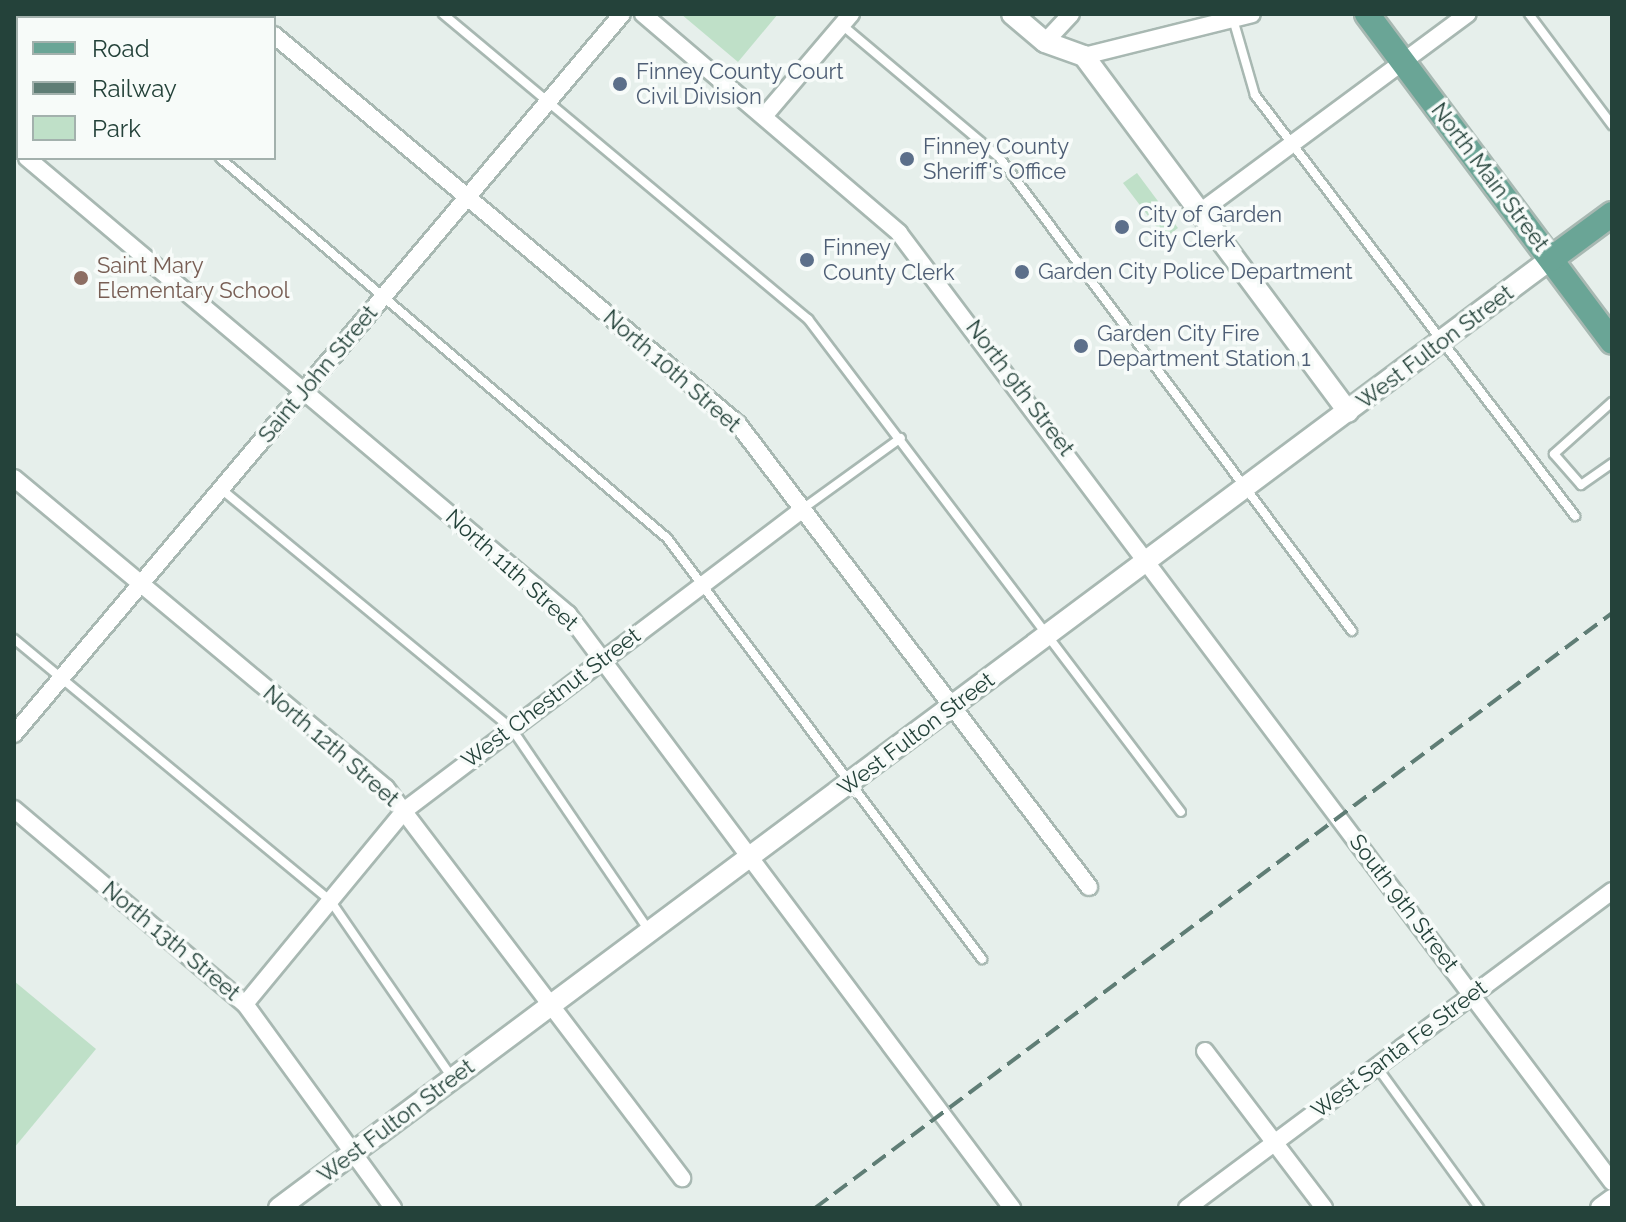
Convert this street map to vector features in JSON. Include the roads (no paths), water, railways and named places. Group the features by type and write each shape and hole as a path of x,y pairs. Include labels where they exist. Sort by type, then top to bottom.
{"main road":[{"name":"North Main Street","path":"1367,14 1612,341"},
{"path":"1551,259 1612,214"}],"street":[{"name":"Saint John Street","path":"14,734 622,14"},
{"name":"North 9th Street","path":"643,14 765,115 899,233 1149,560 1340,817"},
{"path":"1012,14 1045,42 1084,56 1348,412"},
{"path":"1045,42 1071,14"},
{"path":"1084,56 1252,14"},
{"path":"1200,212 1468,14"},
{"path":"765,115 846,19"},
{"name":"North 10th Street","path":"276,37 738,424 800,511 1089,887"},
{"name":"North 11th Street","path":"29,160 568,614 1012,1208"},
{"name":"West Fulton Street","path":"279,1208 1551,259"},
{"name":"North 12th Street","path":"14,478 405,810 682,1178"},
{"name":"West Chestnut Street","path":"245,1004 405,810 800,511"},
{"name":"North 13th Street","path":"14,809 245,1004 393,1208"},
{"name":"South 9th Street","path":"1340,817 1612,1182"},
{"name":"West Santa Fe Street","path":"1187,1208 1612,891"},
{"path":"1205,1051 1324,1208"},
{"path":"1601,1208 1612,1200"}],"lane":[{"path":"443,14 808,319 1181,812"},
{"path":"1529,14 1612,125"},
{"path":"846,19 999,157 1352,631"},
{"path":"1233,19 1255,95 1295,142 1575,516"},
{"path":"222,160 624,495 701,585 982,959"},
{"path":"1612,402 1554,454 1581,485 1612,463"},
{"name":"West Chestnut Street","path":"800,511 901,438"},
{"path":"221,489 512,729 650,932"},
{"path":"14,639 330,900 453,1079"},
{"path":"1377,1066 1479,1208"}],"railway":[{"path":"815,1208 1612,613"}],"place":[{"name":"Finney County Court Civil Division","path":"620,84"},
{"name":"Finney County Sheriff's Office","path":"907,159"},
{"name":"City of Garden City Clerk","path":"1122,227"},
{"name":"Finney County Clerk","path":"807,260"},
{"name":"Garden City Police Department","path":"1022,272"},
{"name":"Saint Mary Elementary School","path":"81,278"},
{"name":"Garden City Fire Department Station 1","path":"1081,346"}]}
